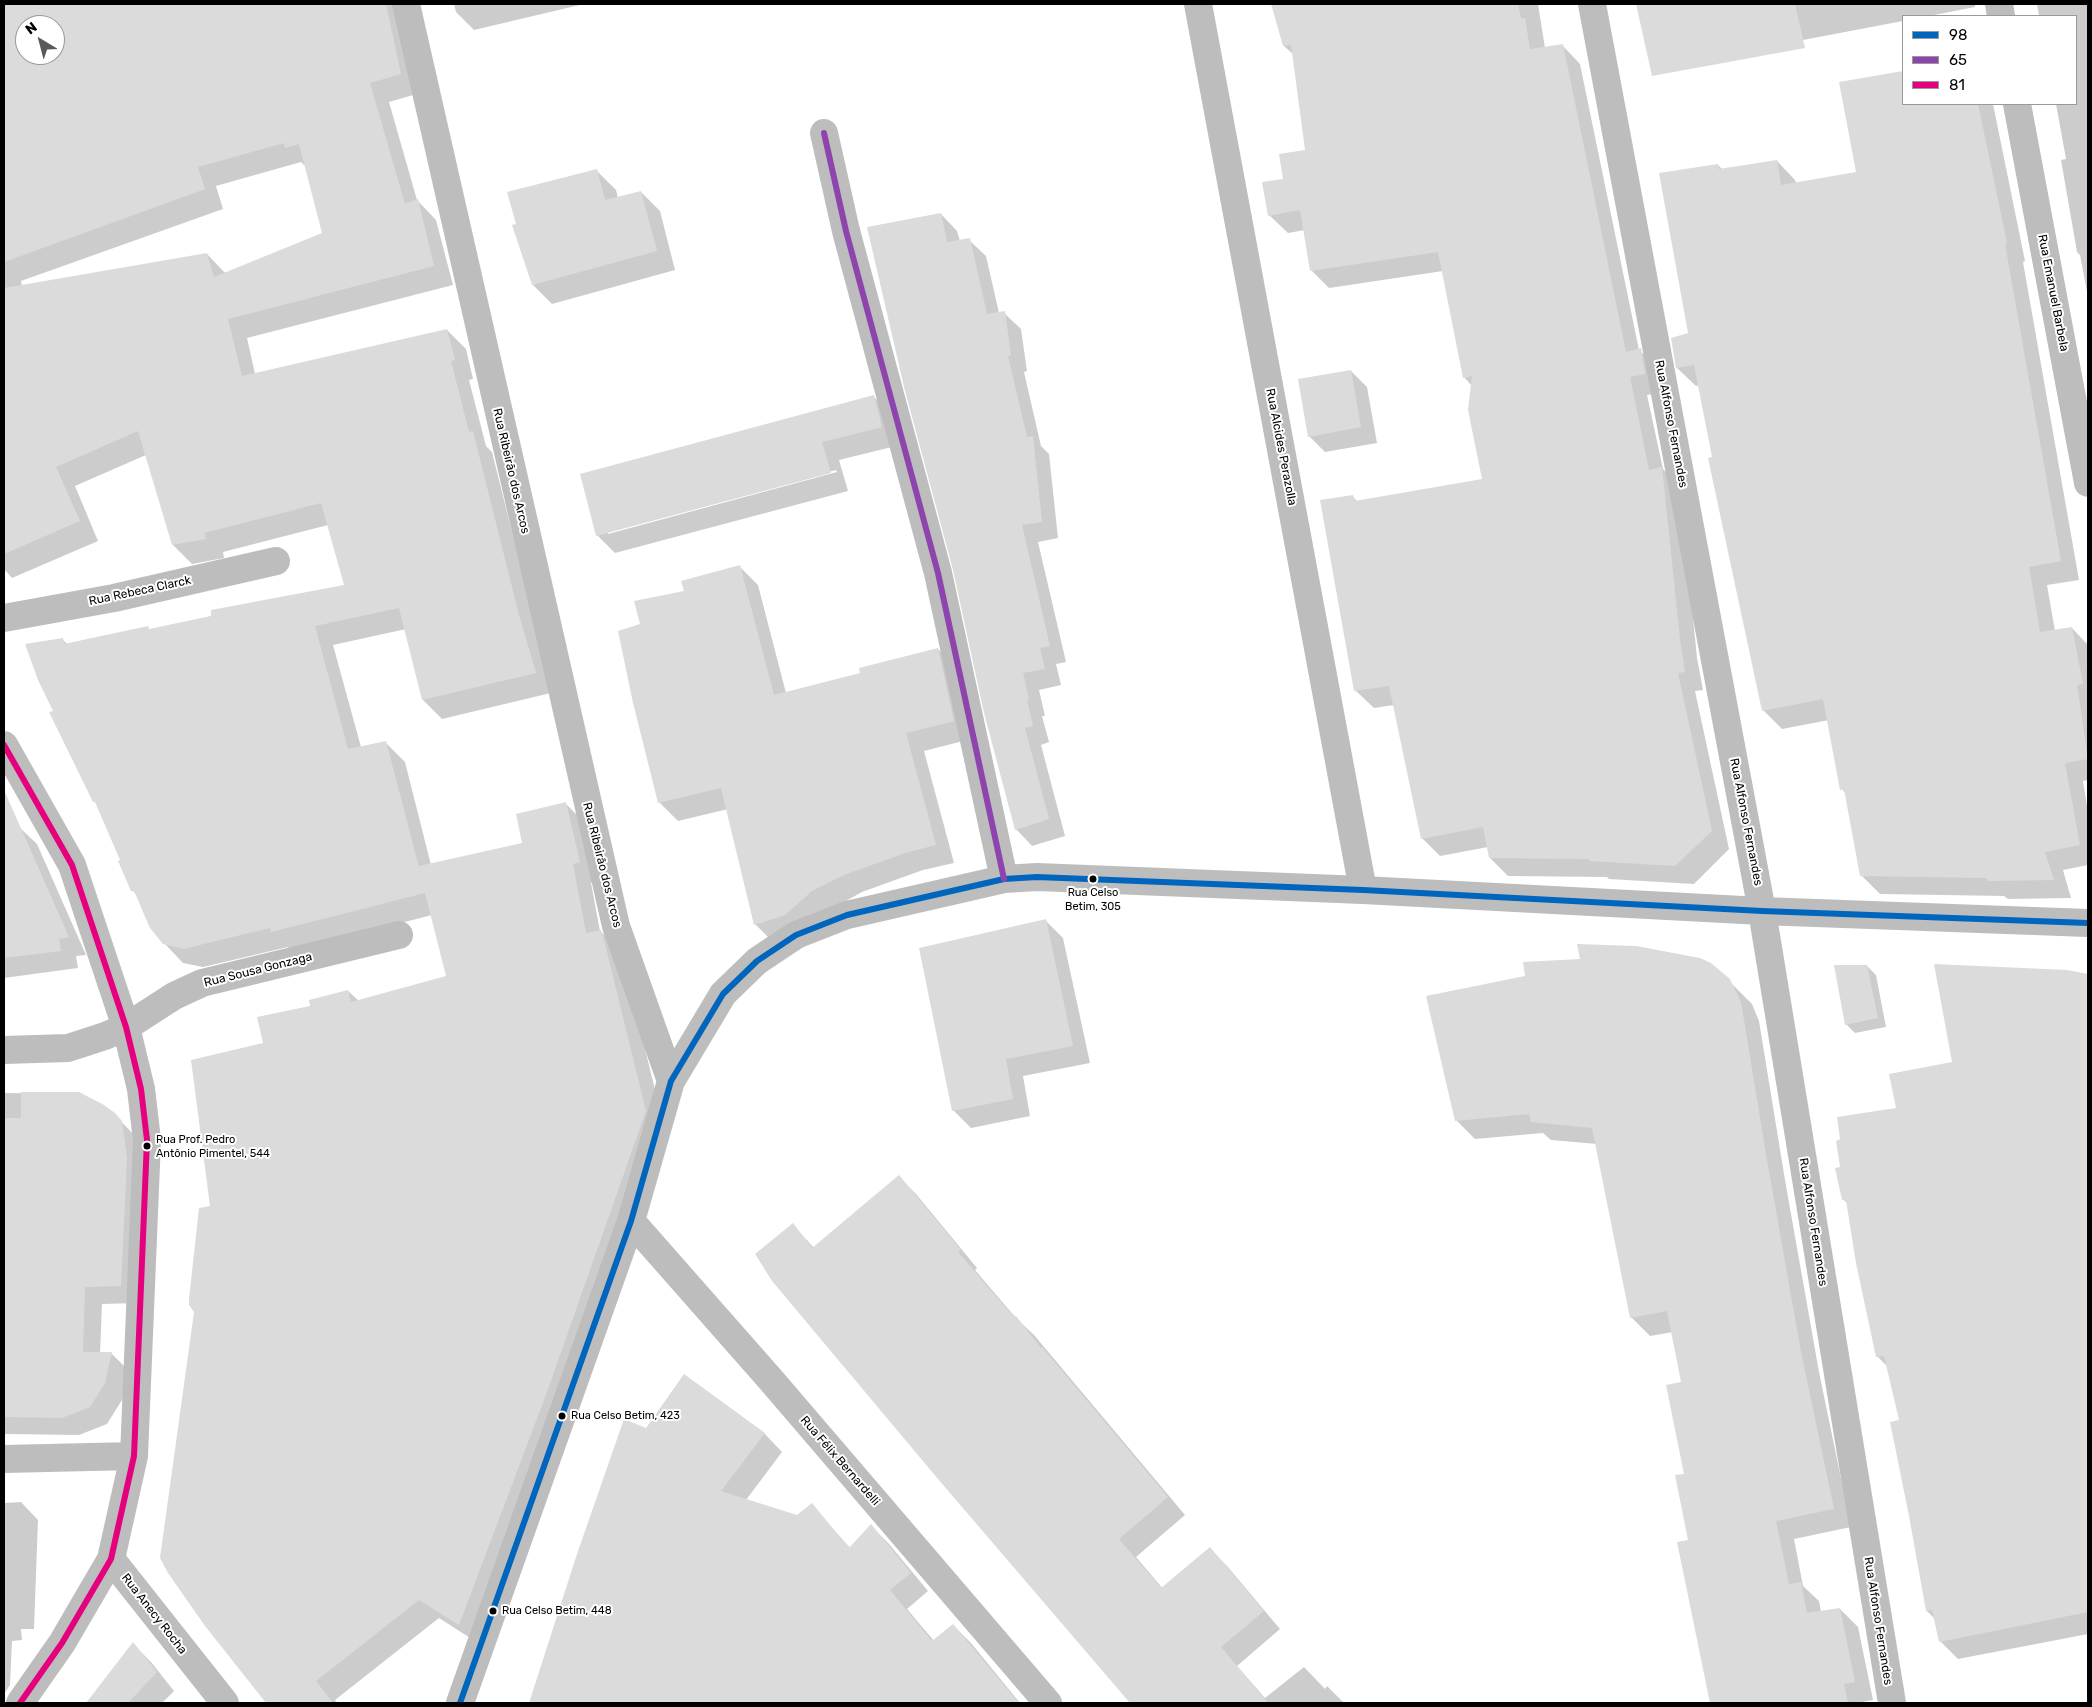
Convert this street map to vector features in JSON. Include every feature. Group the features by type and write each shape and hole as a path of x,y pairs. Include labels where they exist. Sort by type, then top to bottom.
{"street":[{"name":"Rua Ribeirão dos Arcos","path":"406,4 616,926 671,1081"},
{"name":"Rua Alcides Perazolla","path":"1198,4 1363,890"},
{"name":"Rua Alfonso Fernandes","path":"1592,4 1762,911 1892,1703"},
{"name":"Rua Emanuel Barbela","path":"2018,105 2088,483"},
{"path":"824,133 846,231 938,573 1004,879"},
{"name":"Rua Rebeca Clarck","path":"4,618 114,598 276,561"},
{"path":"4,745 72,865 126,1027 141,1089 147,1140 134,1456 111,1559 62,1643 20,1703"},
{"path":"460,1703 631,1221 671,1081 722,994 757,960 796,935 847,915 1004,879 1037,877 1363,890 1762,911 2088,923"},
{"name":"Rua Sousa Gonzaga","path":"4,1050 68,1048 126,1027 174,996 202,983 399,935"},
{"name":"Rua Félix Bernardelli","path":"631,1221 771,1380 1048,1703"},
{"path":"4,1459 134,1456"},
{"name":"Rua Anecy Rocha","path":"111,1559 225,1703"}],"building":[{"path":"4,4 386,4 401,74 370,83 405,204 418,199 434,266 228,319 242,376 447,329 455,360 451,361 469,432 473,431 518,611 536,673 422,700 399,608 315,626 348,749 386,741 425,890 419,866 522,843 516,814 566,802 580,862 573,864 586,933 601,930 646,1111 547,1392 459,1625 419,1600 316,1681 333,1703 266,1703 205,1626 168,1573 160,1558 194,1312 189,1305 189,1299 199,1208 210,1206 191,1060 263,1043 257,1017 310,1006 309,1000 348,990 351,1002 446,976 425,893 271,932 270,928 183,949 163,944 150,928 134,891 131,891 95,802 93,802 49,712 53,711 38,680 25,644 63,638 64,644 148,626 149,629 211,616 211,610 344,585 321,503 204,533 206,539 172,545 138,431 56,467 80,521 4,554 4,288 207,253 214,277 322,233 299,144 285,148 284,143 198,167 205,189 4,262"},
{"path":"1271,4 1518,4 1521,18 1525,18 1530,49 1563,44 1626,352 1641,348 1645,374 1630,377 1649,470 1662,467 1685,672 1678,673 1712,831 1675,866 1589,861 1589,859 1489,858 1483,827 1421,839 1389,686 1354,691 1320,500 1353,495 1355,501 1482,479 1468,410 1472,376 1463,378 1438,252 1310,271 1300,210 1268,216 1262,182 1283,179 1279,154 1305,150 1291,45 1283,46"},
{"path":"1636,4 1795,4 1805,48 1652,76"},
{"path":"1902,71 1902,105 1978,105 2007,243 2005,244 2061,561 2029,567 2040,632 2072,627 2083,684 2077,685 2088,759 2065,763 2080,845 2045,852 2054,880 1988,881 1987,878 1860,876 1844,789 1840,790 1823,699 1762,711 1708,458 1712,457 1694,365 1676,368 1671,338 1688,333 1659,173 1718,164 1719,169 1777,160 1781,185 1856,172 1839,82"},
{"path":"597,169 605,200 641,191 657,251 532,285 512,225 516,224 507,192"},
{"path":"941,213 947,242 970,238 987,314 1005,311 1011,355 1008,356 1027,437 1033,436 1042,522 1022,525 1050,646 1040,648 1045,669 1023,673 1033,726 1025,728 1049,819 1015,830 984,713 953,570 904,387 867,227"},
{"path":"1351,370 1361,427 1308,437 1298,379"},
{"path":"874,395 882,427 822,442 831,473 596,536 580,474"},
{"path":"740,565 774,695 860,673 859,668 938,648 954,721 906,733 936,845 905,853 844,875 812,891 785,915 754,925 721,788 658,803 633,703 618,631 640,624 634,601 684,591 681,581"},
{"path":"4,790 69,937 59,939 61,951 4,958"},
{"path":"1046,919 1073,1046 1006,1059 1013,1099 952,1111 919,948"},
{"path":"1577,944 1636,946 1700,958 1711,963 1730,979 1741,1002 1801,1352 1834,1509 1776,1521 1789,1584 1801,1582 1807,1613 1840,1608 1855,1682 1844,1684 1848,1703 1710,1703 1677,1542 1688,1540 1675,1475 1684,1474 1666,1385 1681,1382 1667,1311 1630,1318 1592,1128 1531,1122 1529,1114 1455,1121 1426,996 1525,976 1523,962 1580,959"},
{"path":"1934,964 2067,970 2088,974 2088,1612 1939,1642 1932,1610 1926,1611 1890,1422 1899,1420 1884,1356 1876,1357 1856,1263 1846,1200 1842,1200 1835,1168 1840,1167 1836,1141 1840,1139 1837,1117 1896,1108 1889,1074 1952,1062"},
{"path":"1834,965 1867,965 1878,1018 1845,1025"},
{"path":"21,1092 79,1092 104,1105 122,1121 127,1158 121,1286 85,1287 83,1352 112,1352 105,1383 90,1407 62,1418 4,1417 4,1118 21,1118"},
{"path":"899,1175 961,1250 958,1252 1014,1317 1016,1316 1168,1497 1119,1539 1161,1588 1210,1547 1264,1611 1221,1647 1268,1703 1130,1703 938,1479 772,1281 755,1254 793,1223 812,1248"},
{"path":"684,1374 765,1433 721,1491 797,1515 812,1503 849,1548 871,1524 911,1573 890,1590 932,1641 953,1624 1019,1703 529,1703 577,1554 624,1419 646,1428"},
{"path":"133,1642 157,1672 128,1703 86,1703"}],"transit line":[{"name":"65","path":"824,133 846,231 938,573 1004,879"},
{"name":"81","path":"4,745 72,865 126,1027 141,1089 147,1140 134,1456 111,1559 62,1643 20,1703"},
{"name":"98","path":"460,1703 631,1221 671,1081 723,994 757,961 796,935 847,915 1004,879 1037,877 1363,890 1762,911 2088,923"}],"place":[{"name":"Rua Celso Betim, 305","path":"1093,879"},
{"name":"Rua Prof. Pedro Antônio Pimentel, 544","path":"147,1146"},
{"name":"Rua Celso Betim, 423","path":"562,1416"},
{"name":"Rua Celso Betim, 448","path":"493,1611"}]}
